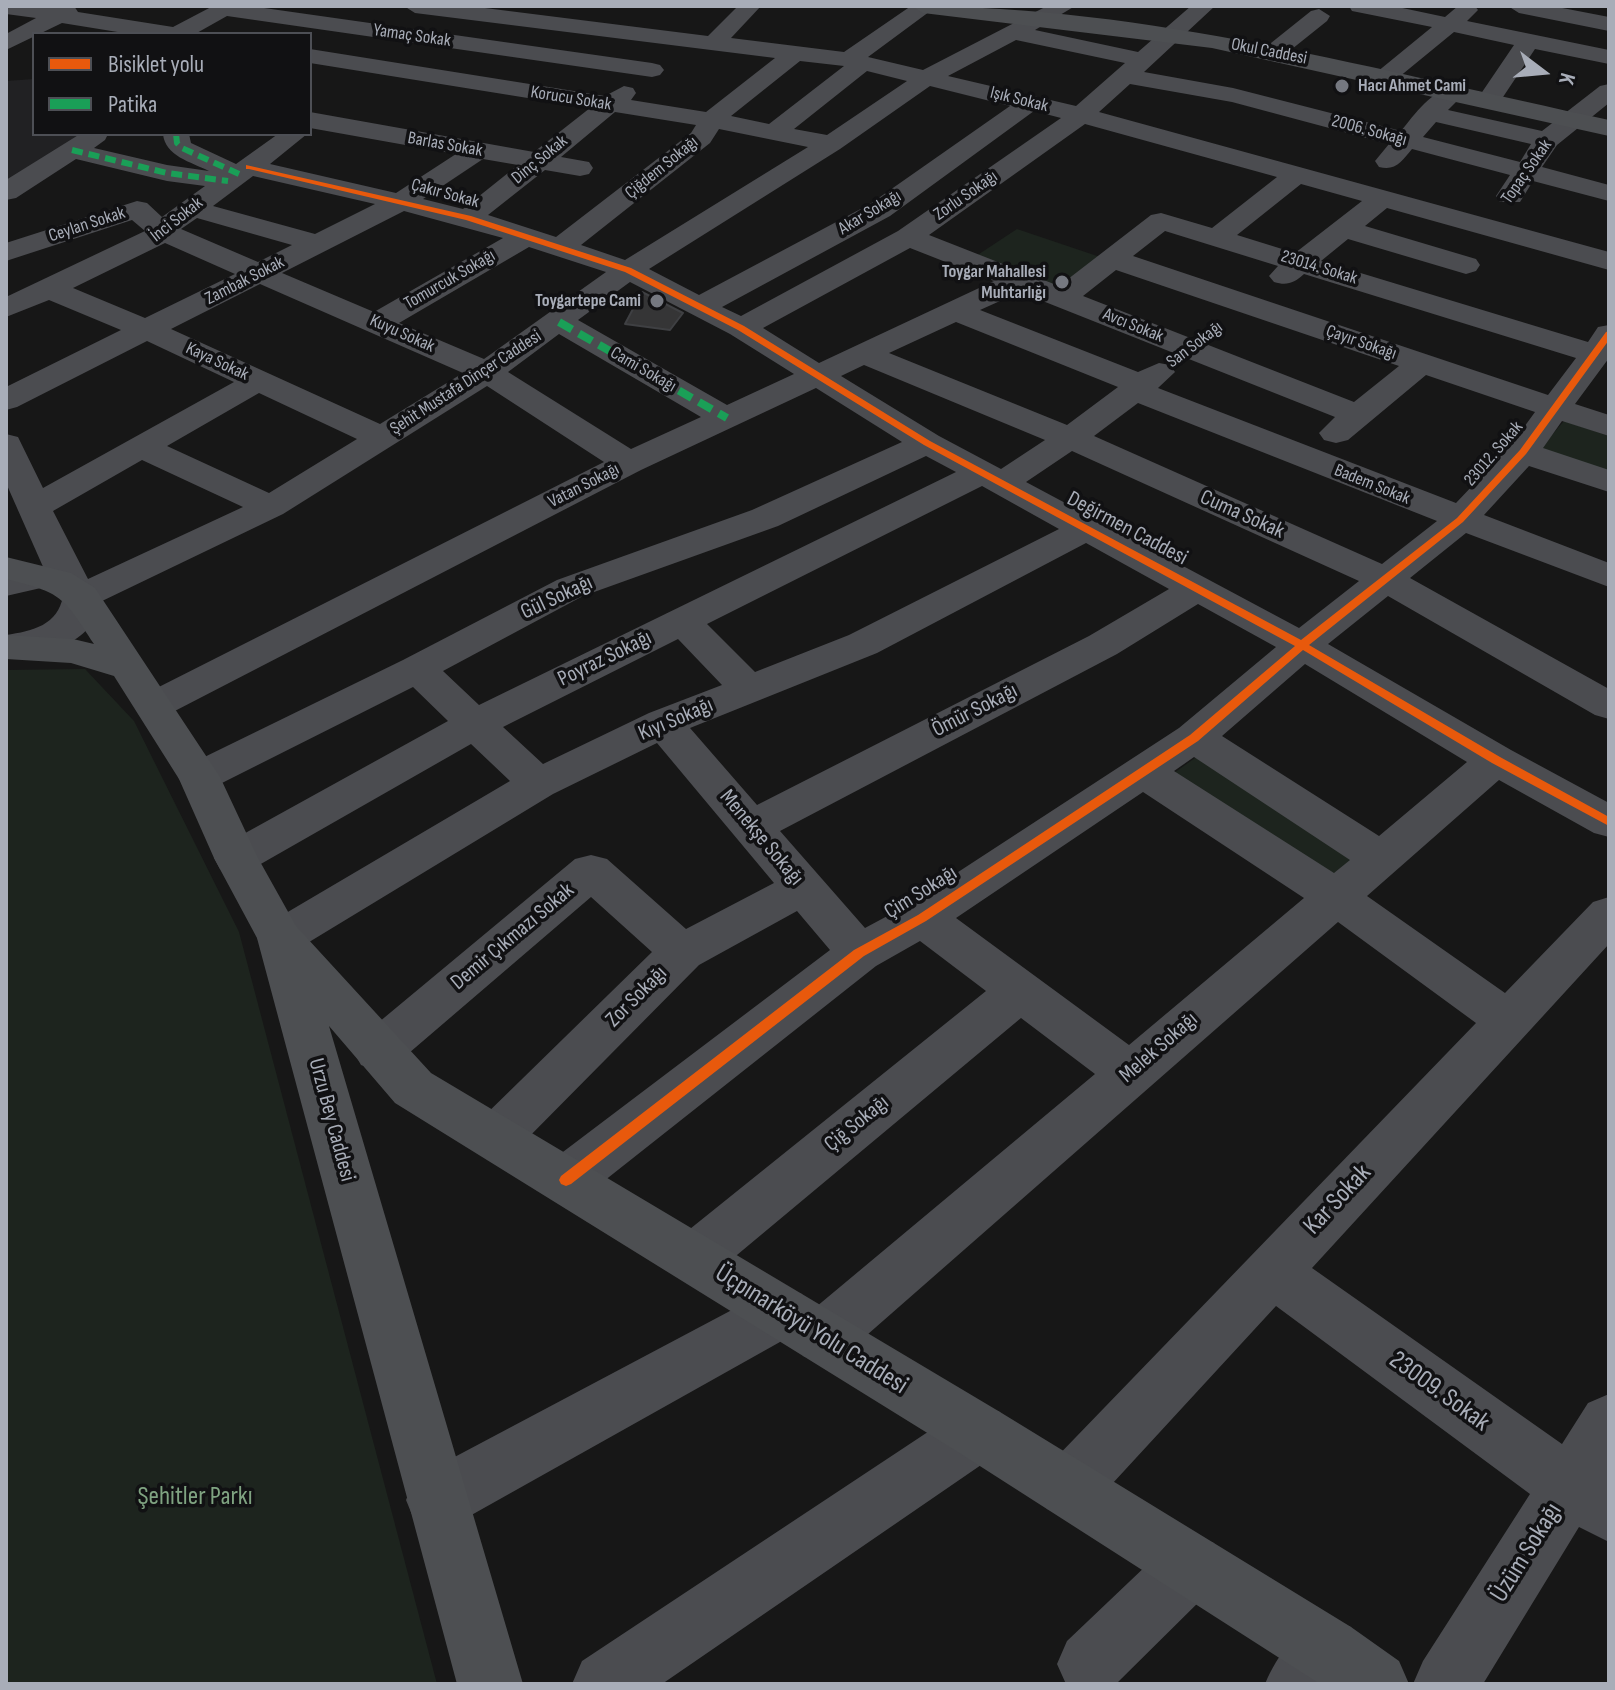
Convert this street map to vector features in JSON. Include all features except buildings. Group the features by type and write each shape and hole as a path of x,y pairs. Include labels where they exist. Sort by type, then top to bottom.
{"main road":[{"name":"Okul Caddesi","path":"925,6 969,8 1040,20 1173,35 1274,52 1609,128"},
{"name":"Urzu Bey Caddesi","path":"42,583 142,686 199,777 236,858 280,938 490,1684"},
{"path":"7,647 73,651 142,686"},
{"name":"Üçpınarköyü Yolu Caddesi","path":"280,938 413,1088 1192,1565 1334,1673"}],"street":[{"name":"Işık Sokak","path":"415,6 466,9 700,43 796,53 928,77 1081,115 1296,175 1374,187 1498,221 1557,228 1609,261"},
{"path":"559,24 583,6"},
{"name":"Dinç Sokak","path":"468,218 652,70 700,43 750,6"},
{"path":"776,131 925,6"},
{"path":"1169,6 1201,9"},
{"path":"1360,6 1605,52"},
{"path":"1385,77 1472,6"},
{"path":"1519,6 1558,10 1609,24"},
{"path":"6,7 68,11 166,32"},
{"name":"Yamaç Sokak","path":"179,32 224,9 652,70"},
{"path":"361,86 466,9"},
{"name":"Zorlu Sokağı","path":"741,328 908,237 1081,115 1201,9"},
{"path":"6,43 68,11"},
{"path":"636,34 657,15"},
{"path":"1274,52 1319,16"},
{"name":"2006. Sokağı","path":"1040,20 1135,68 1597,190"},
{"name":"Şehit Mustafa Dinçer Caddesi","path":"42,583 271,507 487,372 628,270 831,144 928,77 1040,20"},
{"path":"1488,101 1529,40"},
{"name":"Çiğdem Sokağı","path":"560,248 701,138 711,120 796,53"},
{"name":"Korucu Sokak","path":"312,56 711,120 831,144"},
{"name":"Topaç Sokak","path":"1429,302 1466,265 1498,221 1547,140 1609,91"},
{"name":"San Sokağı","path":"992,479 1070,438 1220,327 1374,187 1406,140 1453,93"},
{"name":"İnci Sokak","path":"312,120 337,103"},
{"name":"Akar Sokağı","path":"701,306 880,210 1030,103"},
{"path":"1430,113 1547,140"},
{"name":"Barlas Sokak","path":"312,125 580,168"},
{"path":"6,192 95,136"},
{"path":"176,136 177,143 185,150 239,174"},
{"name":"İnci Sokak","path":"6,308 150,242 291,136"},
{"path":"72,150 167,173 239,174"},
{"name":"Zambak Sokak","path":"6,400 403,201 477,151"},
{"name":"Çakır Sokak","path":"239,174 403,201 468,218 628,270"},
{"path":"1218,237 1296,175"},
{"path":"1374,187 1407,178"},
{"path":"1557,228 1597,190"},
{"path":"1477,196 1498,221"},
{"path":"192,208 319,244"},
{"name":"Ceylan Sokak","path":"6,252 137,209 161,231"},
{"path":"1243,217 1271,225"},
{"name":"23014. Sokak","path":"1062,298 1161,221 1218,237 1318,241 1429,302 1603,344"},
{"name":"Kuyu Sokak","path":"161,231 487,372 629,463"},
{"name":"Avcı Sokak","path":"908,237 1062,298 1220,327 1358,415"},
{"name":"Tomurcuk Sokağı","path":"376,323 524,238"},
{"path":"1318,241 1466,265"},
{"name":"Çayır Sokağı","path":"1113,259 1220,327 1421,363 1609,426"},
{"name":"Değirmen Caddesi","path":"628,270 741,328 927,443 1302,645 1496,760 1609,822"},
{"name":"Vatan Sokağı","path":"142,686 1019,281"},
{"name":"Kaya Sokak","path":"49,289 147,330 383,438"},
{"name":"Badem Sokak","path":"953,310 1305,458 1609,576"},
{"name":"Cami Sokağı","path":"559,322 727,418"},
{"name":"23012. Sokak","path":"1302,645 1460,520 1523,452 1603,344"},
{"name":"Cuma Sokak","path":"861,353 1070,438 1385,579 1609,706"},
{"path":"1305,458 1421,363"},
{"path":"34,507 258,381"},
{"name":"Gül Sokağı","path":"199,777 417,669 570,588 765,518 927,443"},
{"path":"6,444 58,562 42,583 82,607 63,630 46,639 7,647"},
{"path":"142,447 271,507"},
{"path":"1523,452 1609,482"},
{"name":"Poyraz Sokağı","path":"236,858 475,724 683,622 992,479"},
{"name":"Kıyı Sokağı","path":"280,938 538,784 663,723 863,644 1086,529"},
{"name":"Ömür Sokağı","path":"751,827 1103,645 1196,589"},
{"path":"683,622 749,689"},
{"name":"Çim Sokağı","path":"566,1180 859,953 922,918 1194,738 1302,645"},
{"path":"417,669 538,784"},
{"name":"Menekşe Sokağı","path":"663,723 859,953"},
{"path":"1194,738 1381,858"},
{"name":"Melek Sokağı","path":"437,1500 802,1324 1131,1073 1496,760"},
{"path":"1144,772 1336,897 1507,1020"},
{"name":"Demir Çıkmazı Sokak","path":"378,1051 591,871 682,952"},
{"name":"Zor Sokağı","path":"495,1138 682,952 803,888"},
{"name":"Kar Sokak","path":"1068,1488 1609,914"},
{"path":"922,918 1131,1073"},
{"name":"Çiğ Sokağı","path":"694,1258 1020,991"},
{"name":"23009. Sokak","path":"1272,1271 1589,1499"},
{"name":"Üzüm Sokağı","path":"1446,1684 1589,1499 1609,1423"},
{"path":"605,1684 979,1432"},
{"path":"1088,1677 1192,1565"}],"shaded area":[{"path":"32,79 32,136 86,136 6,185 6,81"}],"green space":[{"path":"1017,229 1106,259 1063,290 973,258"},
{"path":"1564,421 1609,436 1609,475 1539,450"},
{"name":"Şehitler Parkı","path":"85,669 134,721 239,932 437,1684 6,1684 6,670"},
{"path":"1202,753 1358,854 1331,877 1174,773"}],"marked path":[{"path":"176,136 182,148 239,174"},
{"path":"72,150 167,173 228,181"},
{"path":"559,322 727,418"}],"cycle path":[{"path":"249,167 468,218 628,270 741,328 927,443 1302,645 1496,760 1609,822"},
{"path":"566,1180 859,953 922,918 1194,738 1302,645 1460,520 1523,452 1609,334"}],"place":[{"name":"Hacı Ahmet Cami","path":"1342,86"},
{"name":"Toygar Mahallesi Muhtarlığı","path":"1062,282"},
{"name":"Toygartepe Cami","path":"657,301"}]}
